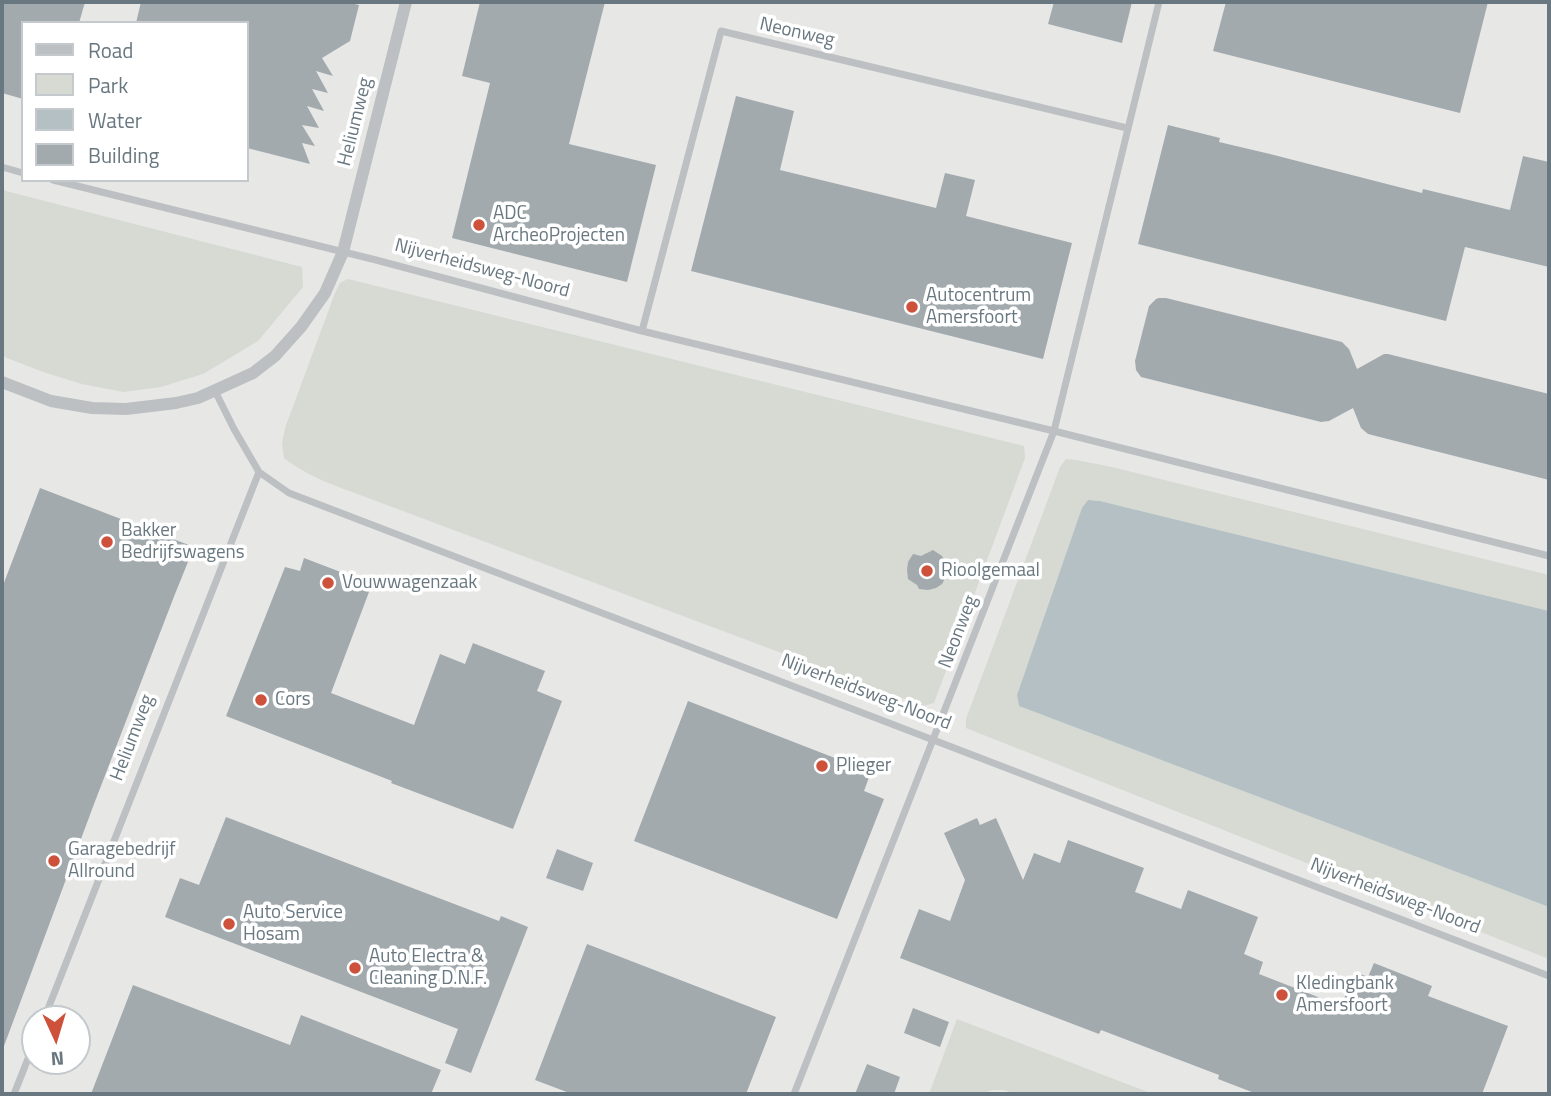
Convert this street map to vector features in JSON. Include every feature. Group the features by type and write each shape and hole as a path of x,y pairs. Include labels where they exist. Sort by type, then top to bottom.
{"street":[{"name":"Heliumweg","path":"343,252 406,2"},
{"name":"Neonweg","path":"794,1094 1054,431 1159,2"},
{"name":"Neonweg","path":"642,331 721,31 1127,128"},
{"path":"2,167 21,172"},
{"name":"Nijverheidsweg-Noord","path":"61,182 343,252 642,331 1054,431 1549,556"},
{"path":"2,382 51,401 92,408 126,409 176,403 215,391 253,373 275,356 301,327 325,293 343,252"},
{"name":"Nijverheidsweg-Noord","path":"215,391 259,472 302,498 1549,976"},
{"name":"Heliumweg","path":"50,1005 259,472"},
{"path":"14,1094 22,1075"}],"shaded area":[{"path":"2,2 1549,2 1549,1094 2,1094"}],"green space":[{"path":"2,190 302,267 303,287 258,341 203,374 161,387 123,392 82,384 43,372 2,356"},
{"path":"348,279 1024,446 1025,458 934,703 923,706 337,486 315,477 284,458 282,443 285,428 335,293 340,283"},
{"path":"1066,459 1112,467 1549,575 1549,611 1088,500 1017,695 1019,706 1549,907 1549,959 966,728 966,719 1060,467"},
{"path":"957,1019 1153,1094 1015,1094 992,1090 981,1094 929,1094"}],"water":[{"path":"1088,500 1549,611 1549,907 1019,706 1017,695 1082,508"}],"building":[{"path":"2,2 85,2 80,21 21,21 21,98 2,93"},
{"path":"141,2 346,2 359,5 350,41 322,58 333,76 316,71 328,93 312,89 324,111 307,106 319,128 302,125 315,146 302,143 310,164 248,148 248,21 136,21"},
{"path":"480,2 605,2 569,144 656,165 627,282 452,238 490,83 462,76"},
{"path":"1054,2 1132,2 1122,43 1048,24"},
{"path":"1226,2 1488,2 1460,113 1213,51"},
{"path":"736,96 794,111 780,170 936,208 945,173 975,180 966,216 1072,243 1043,359 691,271"},
{"path":"1168,125 1220,138 1219,142 1422,193 1423,189 1510,210 1523,156 1549,162 1549,267 1465,247 1446,321 1138,244"},
{"path":"1159,298 1342,342 1349,349 1357,369 1388,354 1549,394 1549,480 1368,434 1361,428 1353,408 1329,421 1321,422 1141,377 1136,370 1135,361 1149,306"},
{"path":"40,488 194,547 4,1046 2,588"},
{"name":"Rioolgemaal","path":"933,550 942,556 946,563 946,577 936,588 919,589 908,579 908,562 913,554 921,556"},
{"path":"304,558 372,584 331,693 414,725 440,654 465,664 473,643 545,671 537,691 562,701 513,829 226,716 285,567 300,571"},
{"path":"688,701 871,772 864,791 884,799 837,919 634,841"},
{"path":"226,817 499,921 501,916 528,927 471,1073 445,1063 458,1029 165,917 180,878 199,885"},
{"path":"977,818 980,825 996,818 1023,880 1034,853 1060,863 1068,840 1144,868 1135,892 1181,909 1188,890 1258,917 1244,954 1263,962 1259,974 1341,1006 1355,972 1368,977 1374,963 1432,986 1428,996 1508,1026 1482,1094 1257,1094 1218,1079 1219,1075 1101,1030 1099,1034 900,958 919,909 950,921 965,880 944,833"},
{"path":"557,849 593,863 583,891 546,878"},
{"path":"587,944 776,1017 746,1094 572,1094 535,1080"},
{"path":"133,985 290,1045 301,1015 441,1070 431,1094 91,1094"},
{"path":"913,1008 949,1022 940,1047 904,1033"},
{"path":"867,1064 900,1077 894,1094 855,1094"}],"place":[{"name":"ADC ArcheoProjecten","path":"479,225"},
{"name":"Autocentrum Amersfoort","path":"912,307"},
{"name":"Bakker Bedrijfswagens","path":"107,542"},
{"name":"Rioolgemaal","path":"927,571"},
{"name":"Vouwwagenzaak","path":"328,583"},
{"name":"Cors","path":"261,700"},
{"name":"Plieger","path":"822,766"},
{"name":"Garagebedrijf Allround","path":"54,861"},
{"name":"Auto Service Hosam","path":"229,924"},
{"name":"Auto Electra & Cleaning D.N.F.","path":"355,968"},
{"name":"Kledingbank Amersfoort","path":"1282,995"}]}
